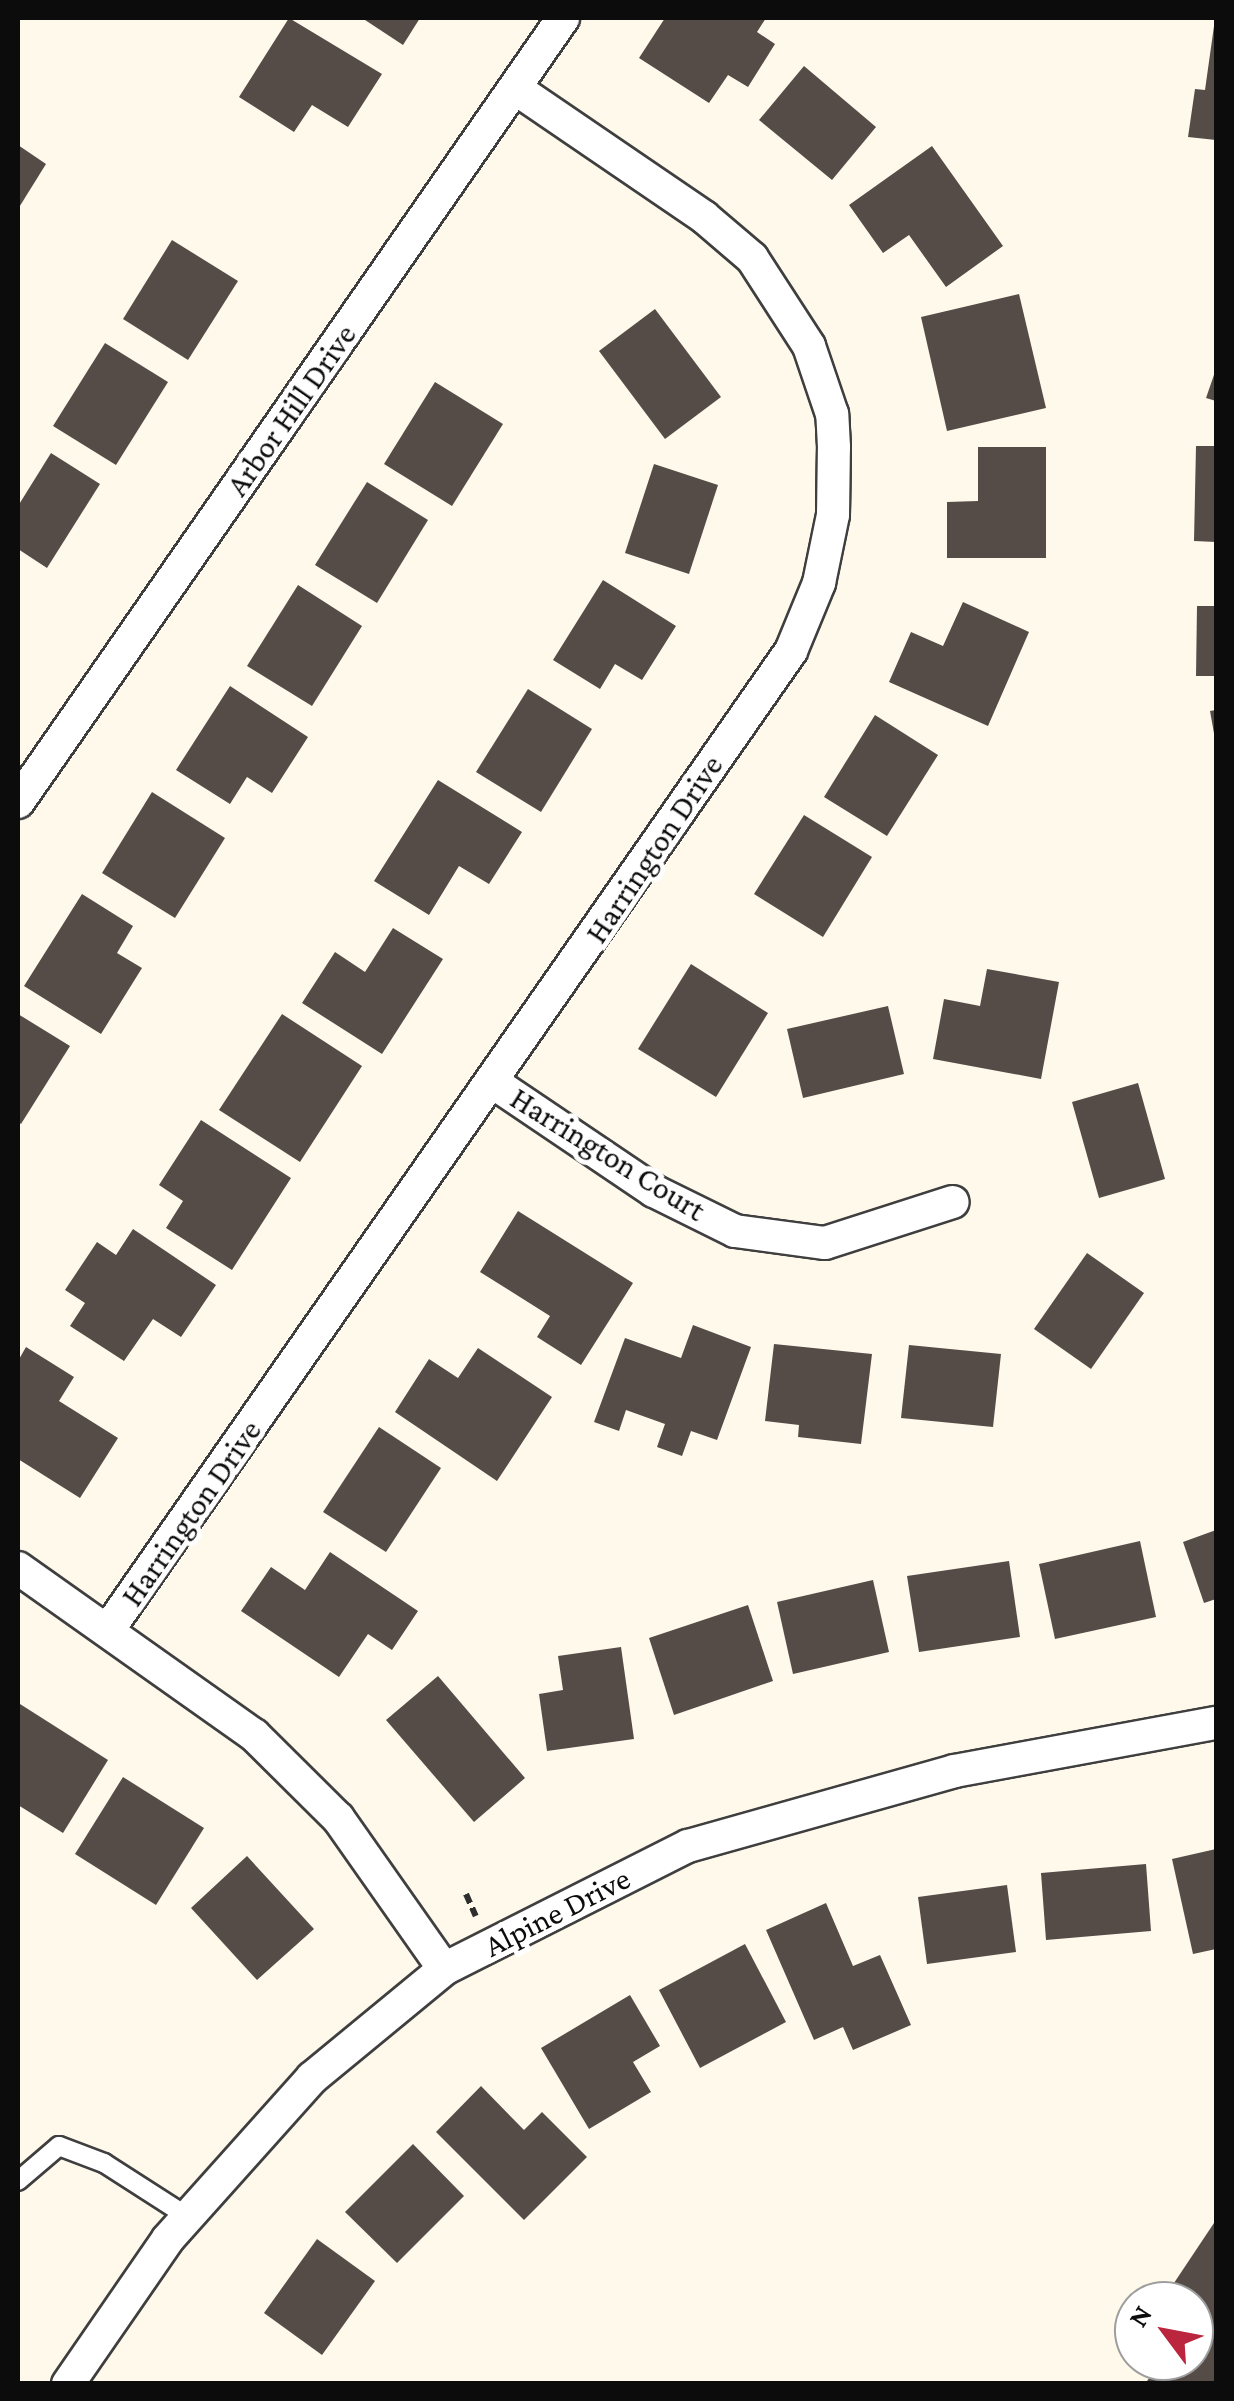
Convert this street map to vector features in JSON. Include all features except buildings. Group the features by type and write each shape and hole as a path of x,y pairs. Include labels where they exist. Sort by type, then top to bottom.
{"street":[{"name":"Arbor Hill Drive","path":"18,802 563,18"},
{"name":"Harrington Drive","path":"108,1630 494,1083 791,651 819,584 833,515 834,447 832,414 809,346 752,258 704,217 515,88"},
{"name":"Harrington Court","path":"494,1083 654,1191 735,1232 825,1243 953,1202"},
{"path":"18,1568 254,1735 338,1818 444,1970"},
{"name":"Alpine Drive","path":"68,2384 188,2216 312,2078 444,1970 688,1846 954,1772 1216,1724"}],"lane":[{"path":"18,2181 58,2146 104,2163 188,2216"}],"path":[{"path":"466,1894 477,1918"}]}
